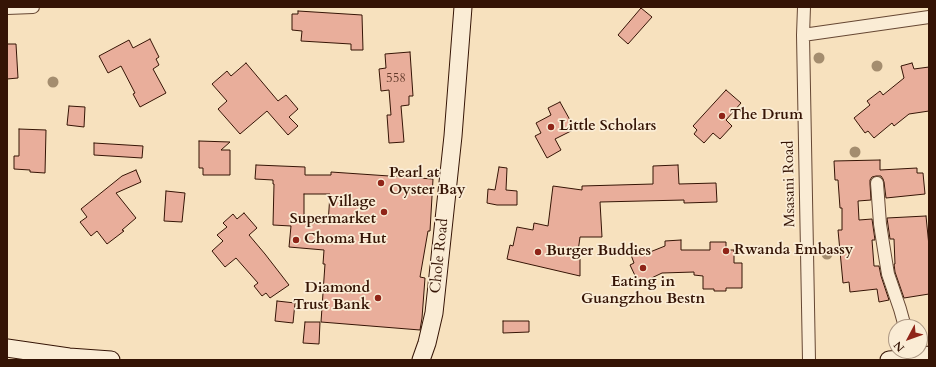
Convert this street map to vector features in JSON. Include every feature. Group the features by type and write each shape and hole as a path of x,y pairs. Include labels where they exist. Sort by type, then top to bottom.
{"street":[{"path":"7,8 33,7"},
{"name":"Chole Road","path":"421,360 427,343 434,313 453,136 463,7"},
{"name":"Msasani Road","path":"804,7 803,35 809,360"},
{"path":"803,35 929,17"},
{"path":"877,183 884,256 888,274 903,319"},
{"path":"7,348 69,357 111,360"}],"building":[{"path":"641,8 652,17 628,44 618,35"},
{"path":"298,11 362,15 363,50 351,50 351,44 301,41 302,31 292,30 292,14 298,14"},
{"path":"150,39 159,57 156,59 159,65 153,69 166,93 140,107 133,94 135,93 121,66 108,73 99,56 129,40 133,48"},
{"path":"7,44 16,44 18,78 7,79"},
{"path":"410,52 413,96 409,96 409,105 401,106 404,142 389,143 387,115 391,115 389,90 381,91 379,69 386,68 385,54"},
{"path":"246,63 278,101 286,95 298,109 289,117 298,126 288,135 267,111 240,134 218,109 227,101 212,84 227,71 231,76"},
{"path":"912,63 914,69 929,67 929,111 909,114 894,126 892,123 874,138 868,131 865,133 854,118 870,105 867,101 880,91 883,95 904,78 901,66"},
{"path":"726,90 741,103 726,120 732,126 720,139 713,133 704,143 694,134 697,130 693,126"},
{"path":"560,102 575,129 555,139 561,150 547,158 535,136 541,133 536,123 551,115 548,108"},
{"path":"69,106 85,107 84,127 67,125"},
{"path":"19,129 46,130 45,173 14,169 14,156 19,156"},
{"path":"199,141 230,142 221,150 230,150 230,175 203,175 203,168 199,168"},
{"path":"94,143 143,146 142,158 94,155"},
{"path":"880,160 880,170 917,168 917,173 923,173 925,194 886,198 883,179 881,176 876,176 872,177 870,180 871,200 858,201 859,220 872,219 875,240 872,240 874,266 879,266 889,300 879,302 877,289 850,292 849,282 843,283 838,230 842,230 842,208 840,208 838,180 835,180 834,161"},
{"path":"256,165 305,167 305,175 331,175 331,172 433,179 430,231 428,231 420,277 425,278 420,330 321,322 325,264 323,264 324,250 289,247 291,226 273,225 273,180 255,179","holes":["304,194 330,194 328,224 304,222"]},
{"path":"678,165 679,184 716,183 717,202 684,203 684,200 600,202 602,237 580,237 577,259 580,259 580,276 507,259 510,245 513,246 517,227 533,230 534,223 548,226 553,186 582,190 582,186 653,184 653,166"},
{"path":"499,167 507,168 506,190 517,191 517,205 497,205 487,203 488,189 495,190"},
{"path":"136,170 141,182 116,193 136,218 122,230 124,231 107,244 97,231 91,236 80,222 87,217 81,209 122,176"},
{"path":"166,191 185,193 182,222 164,221"},
{"path":"244,213 257,228 249,235 289,285 270,298 266,293 262,296 254,286 258,283 236,258 225,267 212,251 223,241 217,235 227,227 223,223 233,214 237,219"},
{"path":"926,216 929,246 929,294 904,298 895,272 894,239 890,239 887,218"},
{"path":"681,240 681,250 710,250 710,242 726,242 726,250 734,250 734,263 742,263 742,288 726,288 726,291 703,289 703,276 694,275 694,272 662,273 639,284 630,265 634,263 631,255 643,249 645,254 665,246 665,241"},
{"path":"277,301 295,303 293,323 275,321"},
{"path":"503,321 529,321 529,332 503,333"},
{"path":"305,322 320,322 319,344 303,343"}],"place":[{"name":"The Drum","path":"722,116"},
{"name":"Little Scholars","path":"551,127"},
{"name":"Pearl at Oyster Bay","path":"381,183"},
{"name":"Village Supermarket","path":"384,212"},
{"name":"Choma Hut","path":"296,240"},
{"name":"Rwanda Embassy","path":"726,251"},
{"name":"Burger Buddies","path":"538,252"},
{"name":"Eating in Guangzhou Bestn","path":"643,268"},
{"name":"Diamond Trust Bank","path":"378,298"}]}
